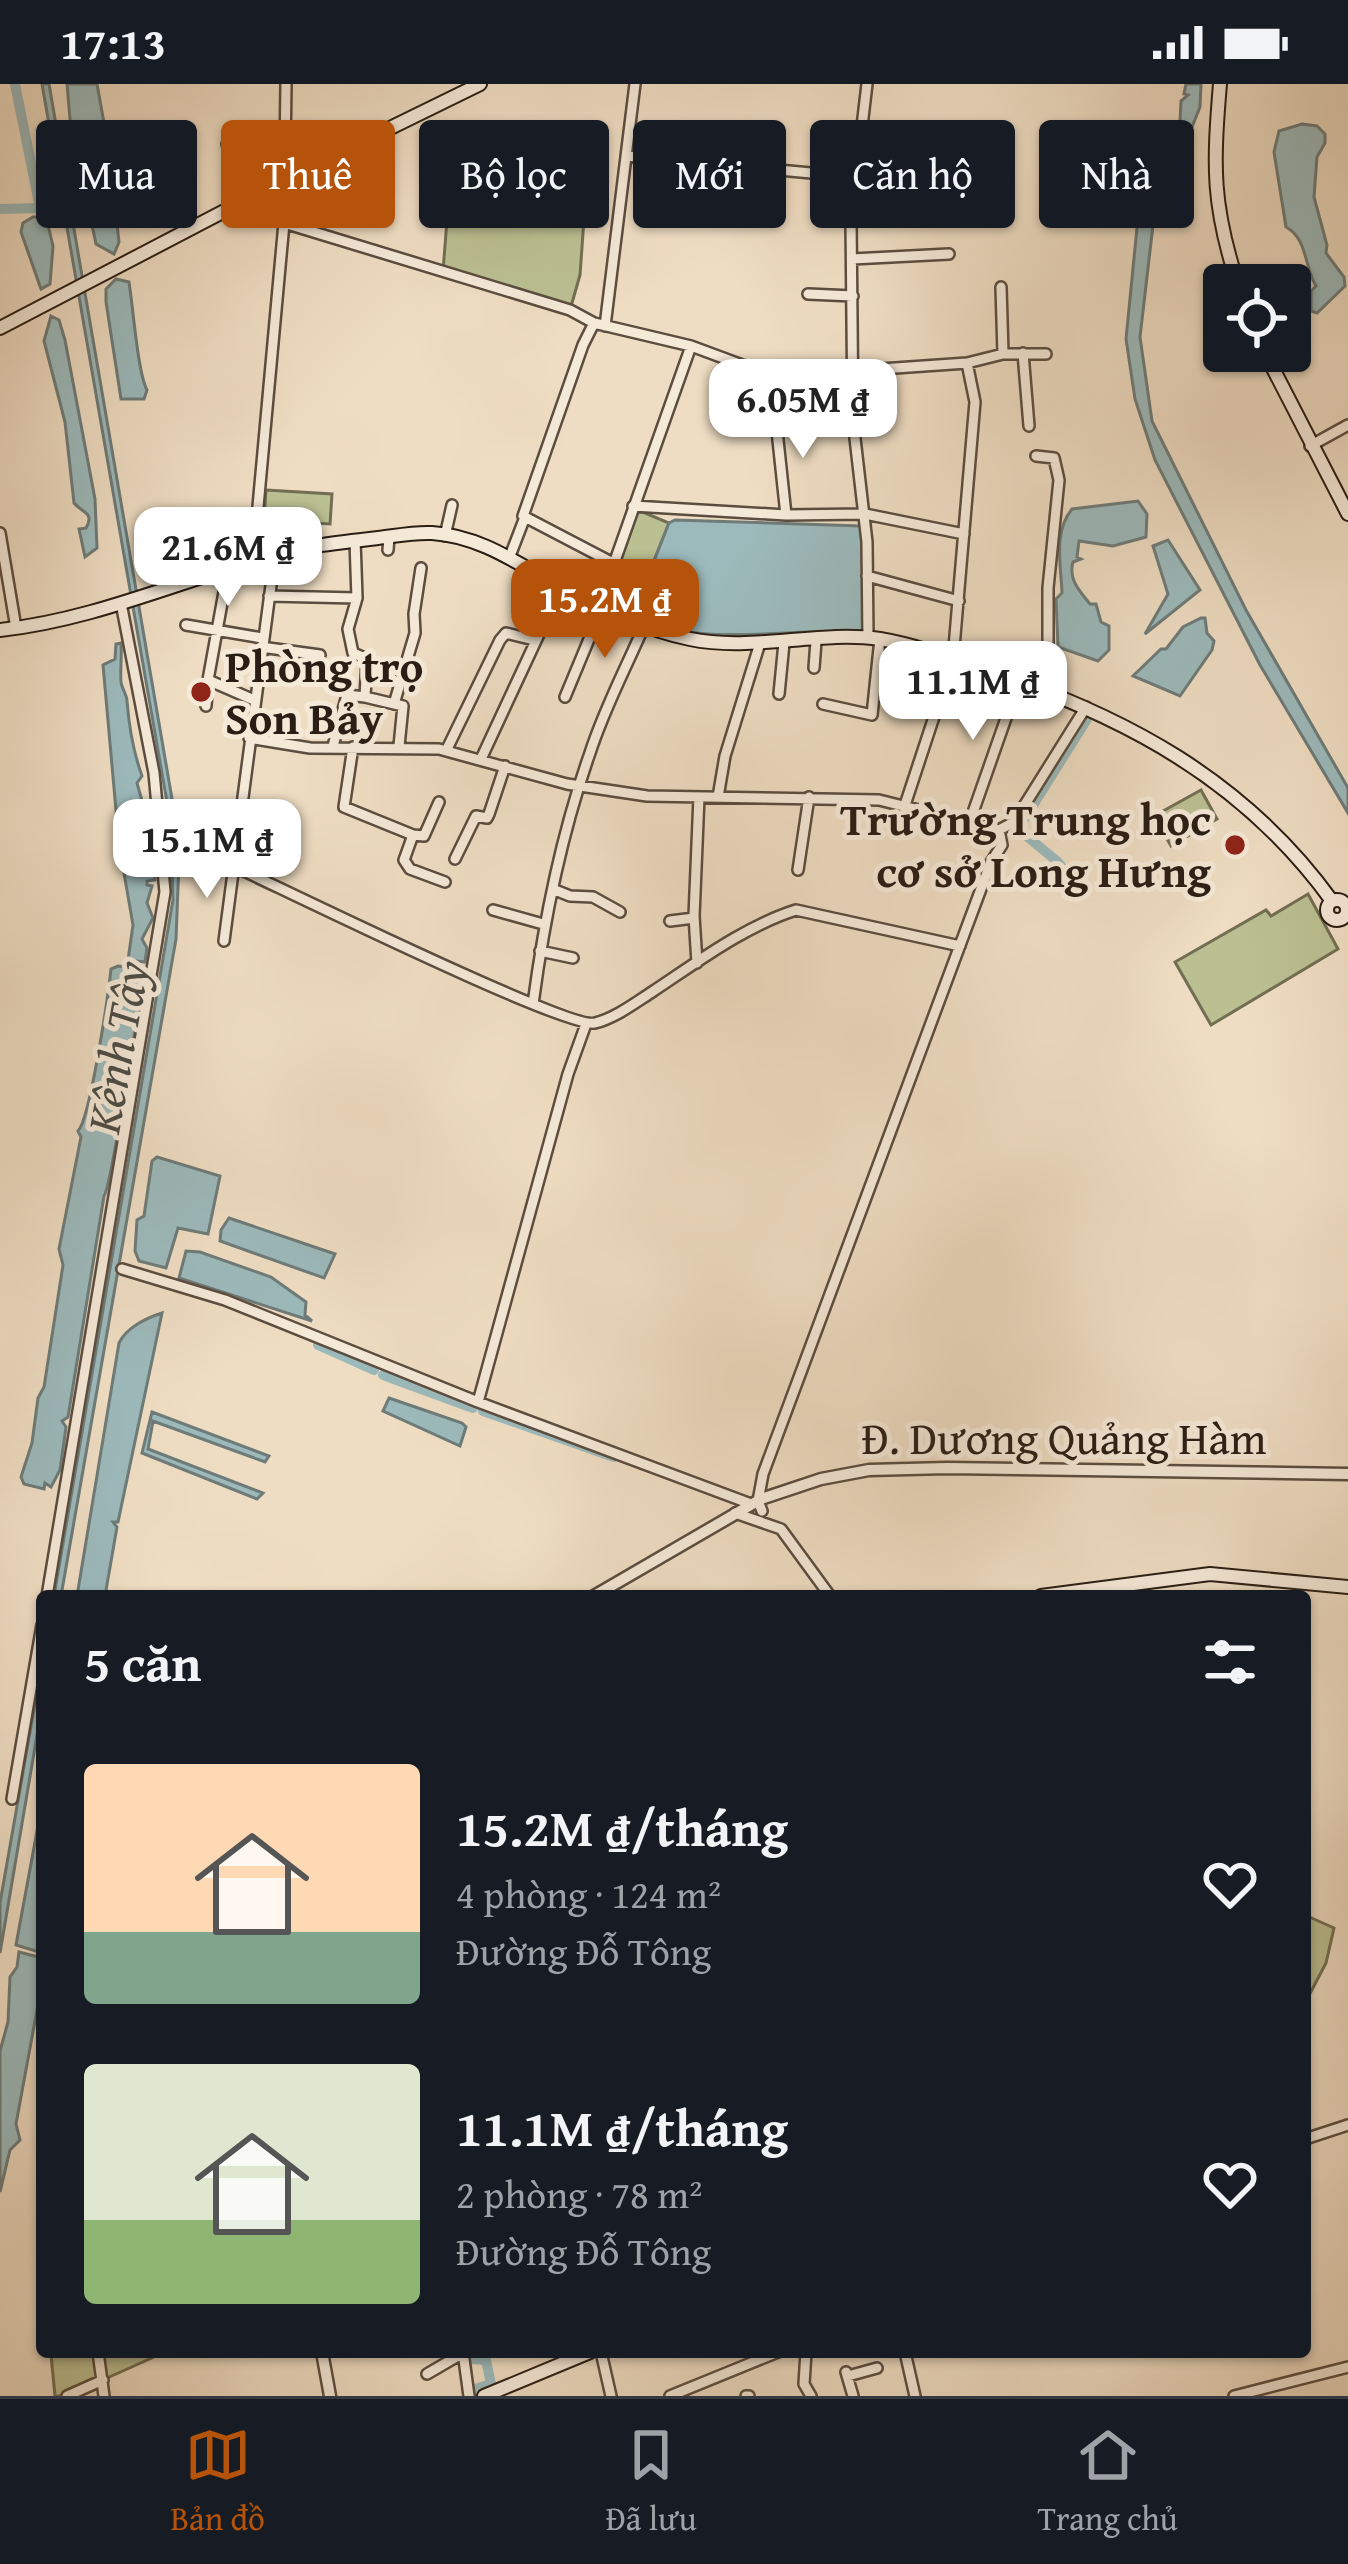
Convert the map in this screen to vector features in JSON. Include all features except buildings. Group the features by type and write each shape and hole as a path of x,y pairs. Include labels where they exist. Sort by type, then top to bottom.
{"main road":[{"path":"395,126 480,84"},
{"path":"1220,84 1214,182 1220,230 1231,264"},
{"path":"0,328 221,213"},
{"path":"1274,372 1310,446 1346,505"},
{"path":"0,630 150,597 275,554 355,541 388,544 431,533 510,556 600,607 693,640 874,639 953,659 1086,707 1143,733 1233,796 1296,855 1343,912"},
{"path":"1087,1590 1210,1574 1348,1587"},
{"path":"484,2396 576,2358"}],"street":[{"path":"285,120 286,84"},
{"path":"510,556 583,345 600,325 635,84"},
{"path":"863,120 867,84"},
{"path":"627,156 810,172"},
{"path":"254,561 284,228"},
{"path":"297,228 570,310 600,325 691,346 746,366 852,370 967,363 1023,352 1046,355"},
{"path":"823,704 872,715 874,639 853,421 850,228"},
{"path":"852,259 949,254"},
{"path":"1001,287 1003,354"},
{"path":"808,294 853,296"},
{"path":"565,697 691,346"},
{"path":"1023,352 1029,426"},
{"path":"905,806 953,659 975,401 967,363"},
{"path":"775,412 786,515"},
{"path":"1310,446 1348,425"},
{"path":"1036,456 1054,458 1059,480 1048,588 1048,651 1036,687"},
{"path":"445,536 452,505"},
{"path":"634,506 786,515 865,514 964,534"},
{"path":"525,518 613,563"},
{"path":"0,533 16,628"},
{"path":"355,541 357,598 348,629 353,653 368,658 365,697"},
{"path":"224,940 275,554"},
{"path":"394,704 416,633 414,614 422,568"},
{"path":"206,706 228,569"},
{"path":"867,577 959,601"},
{"path":"482,759 561,587"},
{"path":"269,596 357,598"},
{"path":"48,1590 165,892 154,773 122,603"},
{"path":"186,625 320,655"},
{"path":"532,1004 544,924 590,750 644,626"},
{"path":"446,752 500,640 506,633 534,640"},
{"path":"814,668 816,641"},
{"path":"718,797 724,756 760,643"},
{"path":"779,694 784,643"},
{"path":"208,680 254,700"},
{"path":"970,821 1019,681"},
{"path":"333,746 347,695 403,706 399,746"},
{"path":"249,738 310,748 399,746 446,752 580,786 647,796 879,800 999,830 1014,822 1086,707"},
{"path":"352,747 344,807 413,836"},
{"path":"455,859 476,816 487,818 506,766"},
{"path":"697,963 698,797"},
{"path":"798,870 808,797"},
{"path":"439,802 424,836 418,832 413,836 404,860 410,868 445,882"},
{"path":"122,1269 225,1300 478,1402 757,1505 763,1474 991,862 1002,845 999,830"},
{"path":"232,866 532,1004 586,1024 601,1022 796,910 960,946"},
{"path":"555,890 593,897 620,913"},
{"path":"493,910 544,924"},
{"path":"670,920 694,917"},
{"path":"540,951 573,958"},
{"path":"478,1402 586,1024"},
{"name":"Đ. Dương Quảng Hàm","path":"604,1590 735,1513 821,1479 868,1470 1348,1474"},
{"path":"735,1513 781,1529 826,1590"},
{"path":"1163,1580 1166,1590"},
{"path":"12,1799 36,1660"},
{"path":"1311,2137 1348,2125"},
{"path":"99,2358 104,2396"},
{"path":"323,2358 330,2396"},
{"path":"427,2374 454,2358"},
{"path":"464,2358 469,2396"},
{"path":"602,2358 611,2396"},
{"path":"670,2396 763,2358"},
{"path":"806,2358 804,2384 811,2396"},
{"path":"906,2358 915,2396"},
{"path":"853,2396 847,2374 877,2368"},
{"path":"1234,2396 1348,2368"},
{"path":"67,2396 103,2380"}],"green space":[{"path":"446,228 583,228 580,275 570,310 443,271"},
{"path":"266,490 332,494 330,524 264,520"},
{"path":"638,510 669,523 649,573 617,561"},
{"path":"1201,790 1217,819 1171,846 1154,816"},
{"path":"1308,894 1338,949 1211,1025 1175,962 1266,910 1271,916"},
{"path":"1311,1918 1334,1928 1326,1963 1311,1992"},
{"path":"51,2358 152,2358 67,2396 55,2396"}],"water":[{"path":"42,84 49,84 55,120 48,120"},
{"path":"67,84 97,84 103,120 70,119"},
{"path":"1186,84 1201,84 1194,122 1180,120 1181,101 1188,95 1184,94"},
{"path":"1302,124 1317,126 1325,134 1317,157 1314,197 1326,253 1344,277 1345,286 1317,313 1311,311 1311,291 1316,286 1311,264 1286,227 1274,152 1279,131"},
{"path":"36,217 36,228 49,228 53,246 50,284 41,289 21,232 23,223"},
{"path":"67,228 74,228 179,862 176,939 62,1590 55,1590 173,900 171,825"},
{"path":"93,228 117,228 114,254 96,244"},
{"path":"1137,228 1153,228 1140,337 1152,421 1246,610 1348,788 1348,813 1260,665 1155,460 1135,399 1126,339"},
{"path":"116,279 129,282 147,390 144,399 121,399 106,302 106,289"},
{"path":"51,316 59,320 65,340 95,499 97,548 85,557 79,529 86,528 89,519 74,503 65,422 44,341"},
{"path":"1138,501 1147,514 1146,537 1113,546 1079,541 1077,557 1081,559 1073,562 1076,585 1090,604 1096,604 1101,622 1109,626 1109,650 1098,661 1058,647 1056,599 1062,593 1060,549 1066,518 1072,509"},
{"path":"669,523 861,526 865,638 816,632 692,632 650,620 635,609"},
{"path":"1168,540 1200,590 1145,634 1168,594 1153,546"},
{"path":"1201,618 1214,641 1212,650 1180,696 1133,676 1166,649 1183,627"},
{"path":"121,643 121,682 142,776 137,783 148,822 155,880 147,881 152,886 147,903 153,918 142,939 147,948 145,962 128,960 133,925 119,844 103,665 115,659 116,644"},
{"name":"Kênh Tây","path":"111,969 146,969 143,990 137,993 140,1000 68,1417 62,1421 66,1427 60,1470 51,1487 45,1483 44,1489 24,1484 21,1477 44,1387 63,1265 59,1249 81,1137 78,1131 93,1082"},
{"path":"157,1157 220,1176 208,1234 178,1228 166,1268 139,1261 135,1251 137,1220 144,1216 152,1161"},
{"path":"229,1218 335,1254 324,1278 220,1241"},
{"path":"186,1251 271,1277 306,1302 305,1315 312,1321 179,1278"},
{"path":"162,1313 118,1522 113,1522 117,1527 106,1590 78,1590 119,1343 137,1324"},
{"path":"389,1398 462,1423 466,1427 460,1446 383,1411"},
{"path":"152,1412 269,1456 265,1462 153,1421 148,1449 263,1493 257,1499 142,1453"},
{"path":"36,1698 36,1741 0,1953 0,1903"},
{"path":"36,1837 36,1951 16,1945"},
{"path":"19,1952 36,1956 36,2016 16,2124 20,2140 10,2150 0,2192 0,2051 8,2022 10,1977"}],"waterway":[{"path":"0,209 40,208 15,84"},
{"path":"1079,891 1058,862 1018,829 1087,719"},
{"path":"318,1345 374,1370"},
{"path":"383,1375 473,1408"},
{"path":"483,1411 614,1457"},
{"path":"471,2359 486,2360 491,2384 472,2390"}],"place":[{"name":"Phòng trọ Son Bảy","path":"201,692"},
{"name":"Trường Trung học cơ sở Long Hưng","path":"1235,845"}]}
